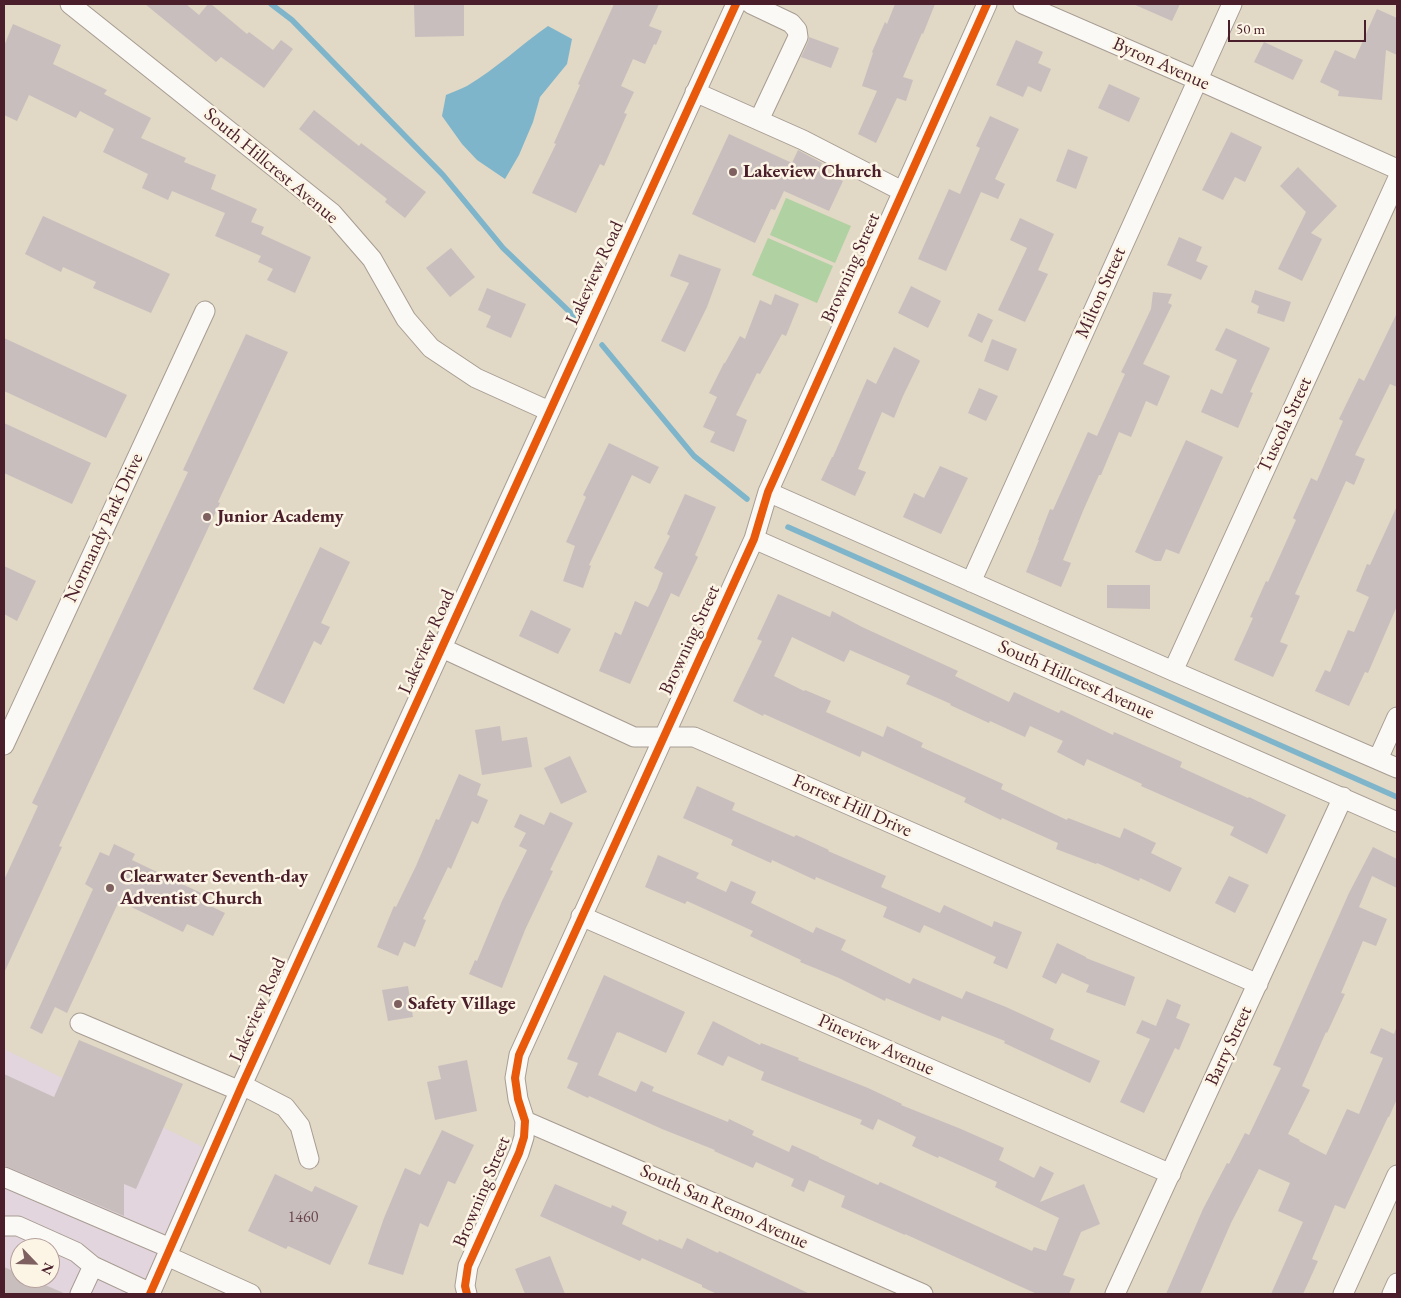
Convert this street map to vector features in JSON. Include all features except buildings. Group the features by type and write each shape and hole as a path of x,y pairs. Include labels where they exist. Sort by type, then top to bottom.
{"street":[{"name":"South Hillcrest Avenue","path":"70,4 332,213 372,259 406,319 431,348 476,378 549,411"},
{"name":"Lakeview Road","path":"150,1294 241,1088 736,4"},
{"path":"751,4 792,23 798,30 798,37 759,120"},
{"name":"Browning Street","path":"467,1294 465,1286 468,1266 519,1153 524,1137 525,1121 518,1098 515,1078 519,1055 754,539 768,492 987,4"},
{"name":"Byron Avenue","path":"1023,4 1397,169"},
{"name":"Milton Street","path":"971,582 1232,4"},
{"path":"695,92 803,140 902,191"},
{"name":"Tuscola Street","path":"1173,671 1397,180"},
{"name":"Normandy Park Drive","path":"4,745 205,311"},
{"path":"768,492 1397,768"},
{"name":"South Hillcrest Avenue","path":"754,539 1397,822"},
{"name":"Forrest Hill Drive","path":"442,648 634,737 694,737 1258,984"},
{"path":"1378,759 1397,717"},
{"name":"Barry Street","path":"1115,1294 1343,797"},
{"name":"Pineview Avenue","path":"582,916 1171,1174"},
{"path":"80,1022 285,1107 300,1126 309,1159"},
{"name":"South San Remo Avenue","path":"525,1121 923,1294"},
{"path":"1343,1294 1397,1175"},
{"path":"4,1177 169,1252 251,1294"},
{"path":"4,1226 18,1226 68,1248 93,1266 150,1294"},
{"path":"80,1294 93,1266"},
{"path":"1392,1294 1397,1283"}],"shaded area":[{"path":"4,1049 203,1147 139,1294 4,1294"}],"green space":[{"path":"786,198 851,226 835,263 770,235"},
{"path":"768,238 833,266 817,303 752,275"}],"water":[{"path":"548,26 572,39 567,64 540,97 533,122 519,155 505,179 477,160 462,144 442,116 446,95 478,79"}],"waterway":[{"path":"271,4 292,20 443,175 503,248 574,316"},
{"path":"602,345 694,456 747,499"},
{"path":"788,527 1397,797"}],"cycle path":[{"path":"150,1294 242,1085 736,4"},
{"path":"467,1294 465,1286 468,1266 519,1153 524,1137 525,1121 518,1099 515,1078 519,1055 754,539 768,492 987,4"}],"place":[{"name":"Lakeview Church","path":"733,172"},
{"name":"Junior Academy","path":"207,517"},
{"name":"Clearwater Seventh-day Adventist Church","path":"110,888"},
{"name":"Safety Village","path":"398,1004"}]}
